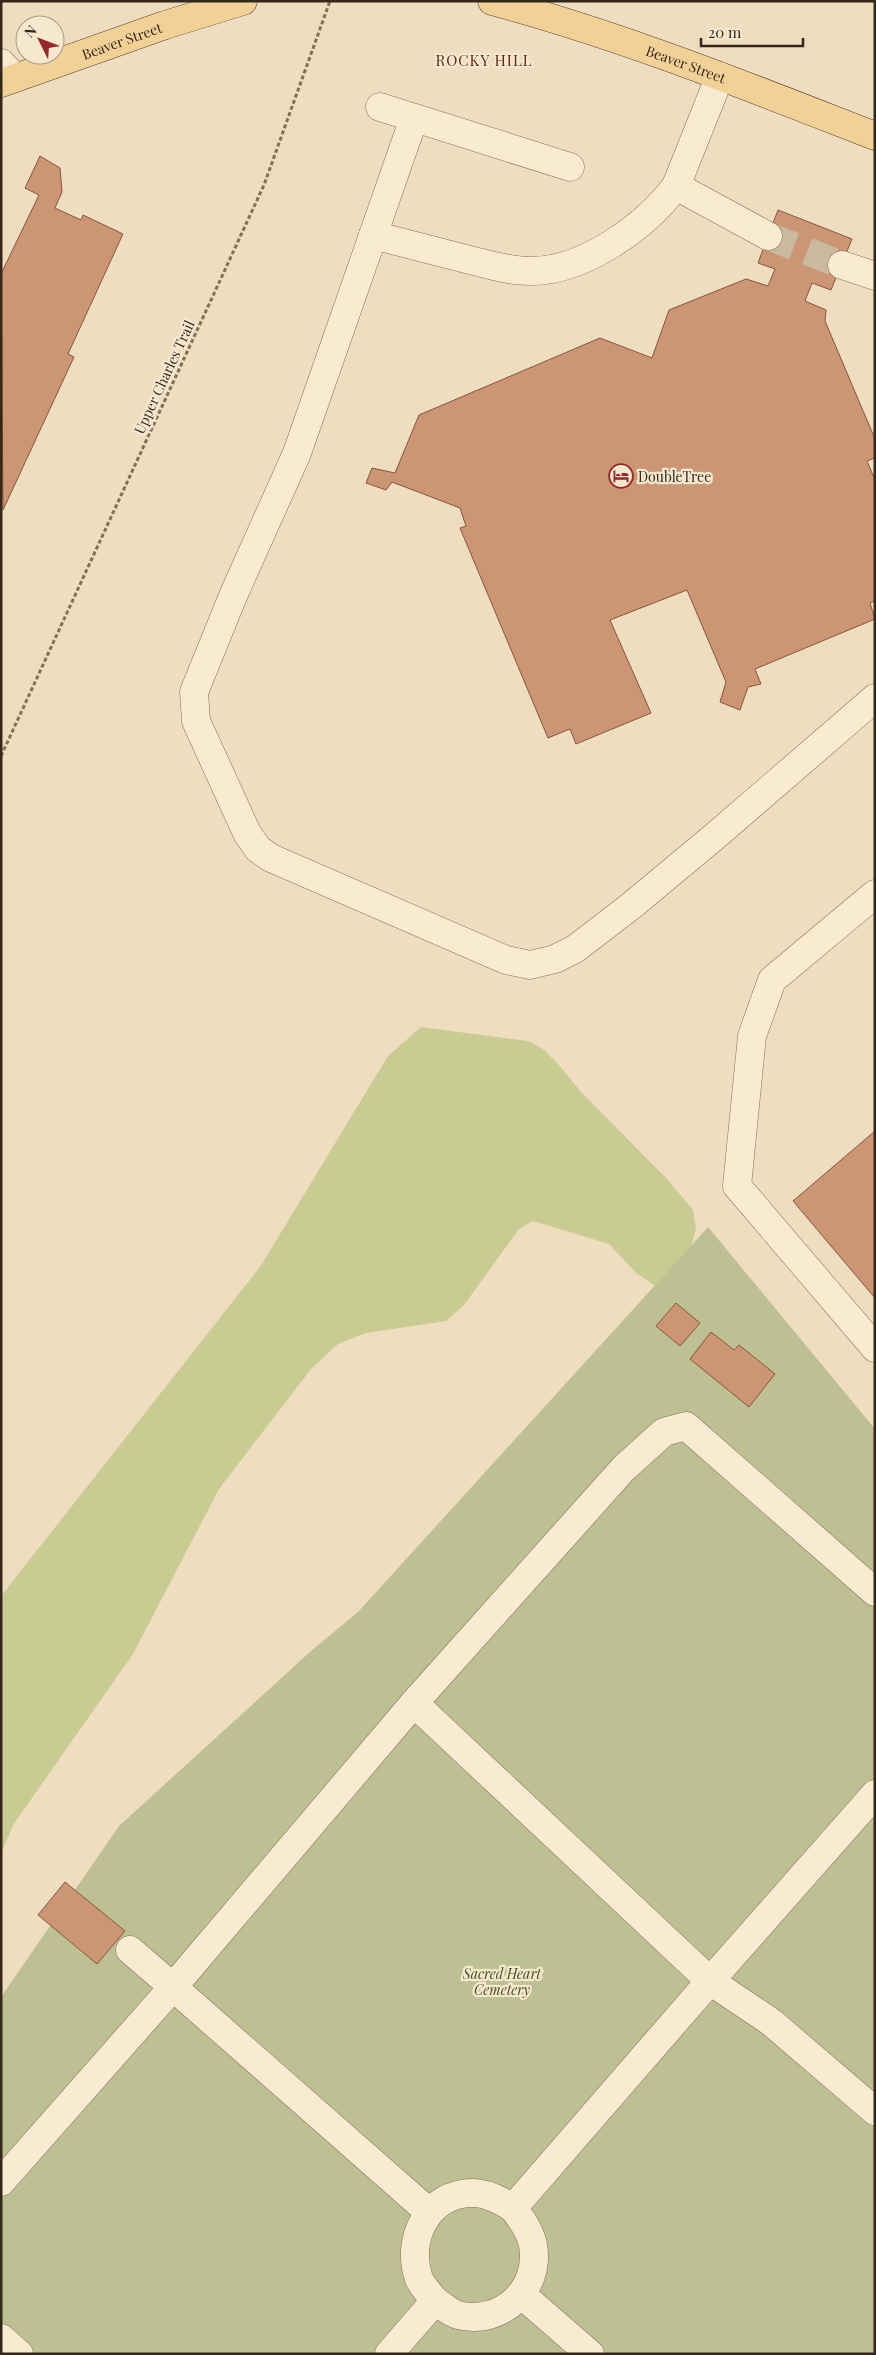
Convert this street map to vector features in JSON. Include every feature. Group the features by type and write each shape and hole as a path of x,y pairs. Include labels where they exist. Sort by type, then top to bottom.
{"main road":[{"name":"Beaver Street","path":"6,75 243,1"},
{"name":"Beaver Street","path":"492,1 573,25 720,76 875,136"}],"lane":[{"path":"374,236 506,269 530,271 555,268 595,252 633,229 661,206 676,186 720,76"},
{"path":"380,107 570,167"},
{"path":"414,118 297,453 233,596 194,692 196,721 247,833 258,849 271,858 506,960 530,965 555,959 575,949 631,906 875,698"},
{"path":"676,186 768,236"},
{"path":"842,265 875,276"},
{"path":"875,894 772,980 752,1036 737,1186 875,1348"},
{"path":"1,2182 173,1987 414,1703 624,1468 664,1432 686,1426 875,1592"},
{"path":"414,1703 710,1981 771,2022 875,2111"},
{"path":"513,2208 875,1794"},
{"path":"130,1950 429,2212"},
{"path":"474,2193 498,2199 513,2208 527,2226 533,2245 534,2271 522,2295 500,2312 476,2317 456,2314 435,2300 420,2281 414,2260 416,2237 429,2212 448,2198 474,2193"},
{"path":"522,2295 590,2354"},
{"path":"389,2354 435,2300"},
{"path":"1,2338 18,2354"}],"path":[{"name":"Upper Charles Trail","path":"1,756 264,184 330,1"}],"green space":[{"path":"421,1027 528,1041 543,1049 581,1092 667,1179 693,1210 696,1229 692,1243 676,1273 657,1287 636,1273 609,1244 533,1221 519,1229 464,1305 446,1321 366,1333 338,1344 311,1369 219,1489 133,1654 13,1825 1,1854 1,1596 260,1267 388,1056"},
{"name":"Sacred Heart Cemetery","path":"708,1227 875,1429 875,2354 1,2354 1,1997 119,1826 311,1651 358,1612"}],"building":[{"path":"40,156 60,168 62,192 55,208 81,220 83,215 123,234 68,354 74,357 3,510 1,274 39,195 25,188"},
{"name":"DoubleTree","path":"778,210 852,239 831,290 812,283 805,301 826,310 825,321 875,439 875,458 867,461 875,480 875,601 870,603 875,619 755,669 761,684 748,687 740,710 720,702 726,682 687,590 610,620 651,713 576,744 570,729 548,738 460,528 466,526 460,508 392,482 386,490 366,483 372,468 395,473 419,415 600,338 652,358 669,310 746,279 768,286 775,269 758,263"},
{"path":"875,1131 875,1298 793,1201"},
{"path":"676,1303 700,1323 680,1346 656,1326"},
{"path":"711,1332 734,1350 739,1345 775,1374 749,1407 690,1359"},
{"path":"65,1882 125,1931 97,1964 38,1915"}],"tunnel":[{"path":"768,236 842,265"}],"place":[{"name":"DoubleTree","path":"621,476"}],"district":[{"name":"ROCKY HILL","path":"484,60"}]}
